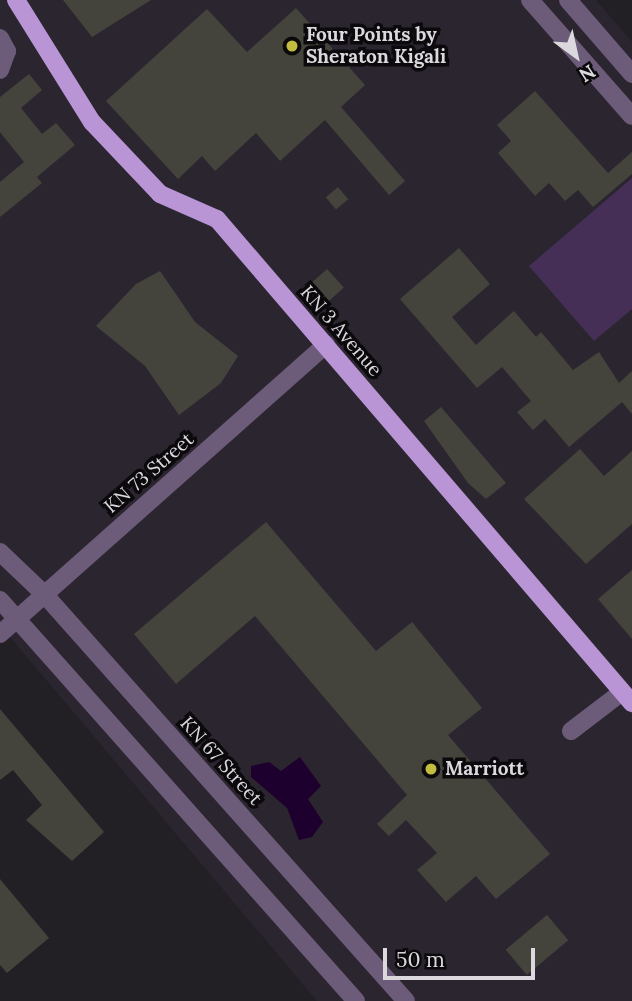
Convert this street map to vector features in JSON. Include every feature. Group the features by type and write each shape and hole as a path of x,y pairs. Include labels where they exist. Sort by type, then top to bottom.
{"main road":[{"name":"KN 3 Avenue","path":"16,0 92,122 160,194 217,219 627,698"}],"street":[{"path":"530,0 632,116"},
{"path":"568,0 632,74"},
{"path":"0,38 7,51 0,70"},
{"name":"KN 73 Street","path":"0,634 326,345"},
{"name":"KN 67 Street","path":"0,552 45,595 406,1001"},
{"path":"0,600 356,1001"},
{"path":"571,731 627,698"}],"shaded area":[{"path":"0,0 596,0 632,42 632,1001 317,1001 0,625"},
{"path":"632,178 632,309 594,341 529,266"},
{"path":"300,757 321,786 308,799 323,822 312,837 299,840 287,808 251,777 251,766 269,762 281,771"}],"building":[{"path":"63,0 151,0 92,37"},
{"path":"296,8 365,85 341,107 405,181 389,195 325,120 280,161 256,133 215,171 202,156 178,179 106,101 207,9 247,52"},
{"path":"29,74 42,90 21,108 42,134 56,123 75,145 37,177 42,183 0,217 0,182 24,162 0,132 0,97"},
{"path":"535,91 608,173 632,152 632,174 593,207 578,190 565,201 549,183 535,196 498,153 511,141 497,125"},
{"path":"338,187 348,199 336,210 326,197"},
{"path":"459,248 490,284 452,317 476,345 514,311 536,337 541,332 573,370 599,352 619,383 632,371 632,414 622,402 569,447 545,419 533,430 517,412 531,401 502,367 477,388 400,299"},
{"path":"327,269 344,288 324,306 307,287"},
{"path":"160,271 195,322 238,356 221,383 179,415 145,366 96,326 136,284"},
{"path":"441,407 506,483 486,499 468,483 424,421"},
{"path":"580,449 604,476 632,451 632,524 586,564 524,499"},
{"name":"Marriott","path":"266,522 376,651 412,622 482,708 448,735 550,854 496,899 476,876 446,902 417,870 437,853 406,820 389,836 377,824 407,795 255,616 176,684 134,634"},
{"path":"632,570 632,639 598,599"},
{"path":"0,709 104,832 72,861 26,820 42,805 13,770 0,780"},
{"path":"0,879 49,938 7,973 0,965"},
{"path":"547,915 568,940 527,975 506,950"}],"place":[{"name":"Four Points by Sheraton Kigali","path":"292,46"},
{"name":"Marriott","path":"431,769"}]}
